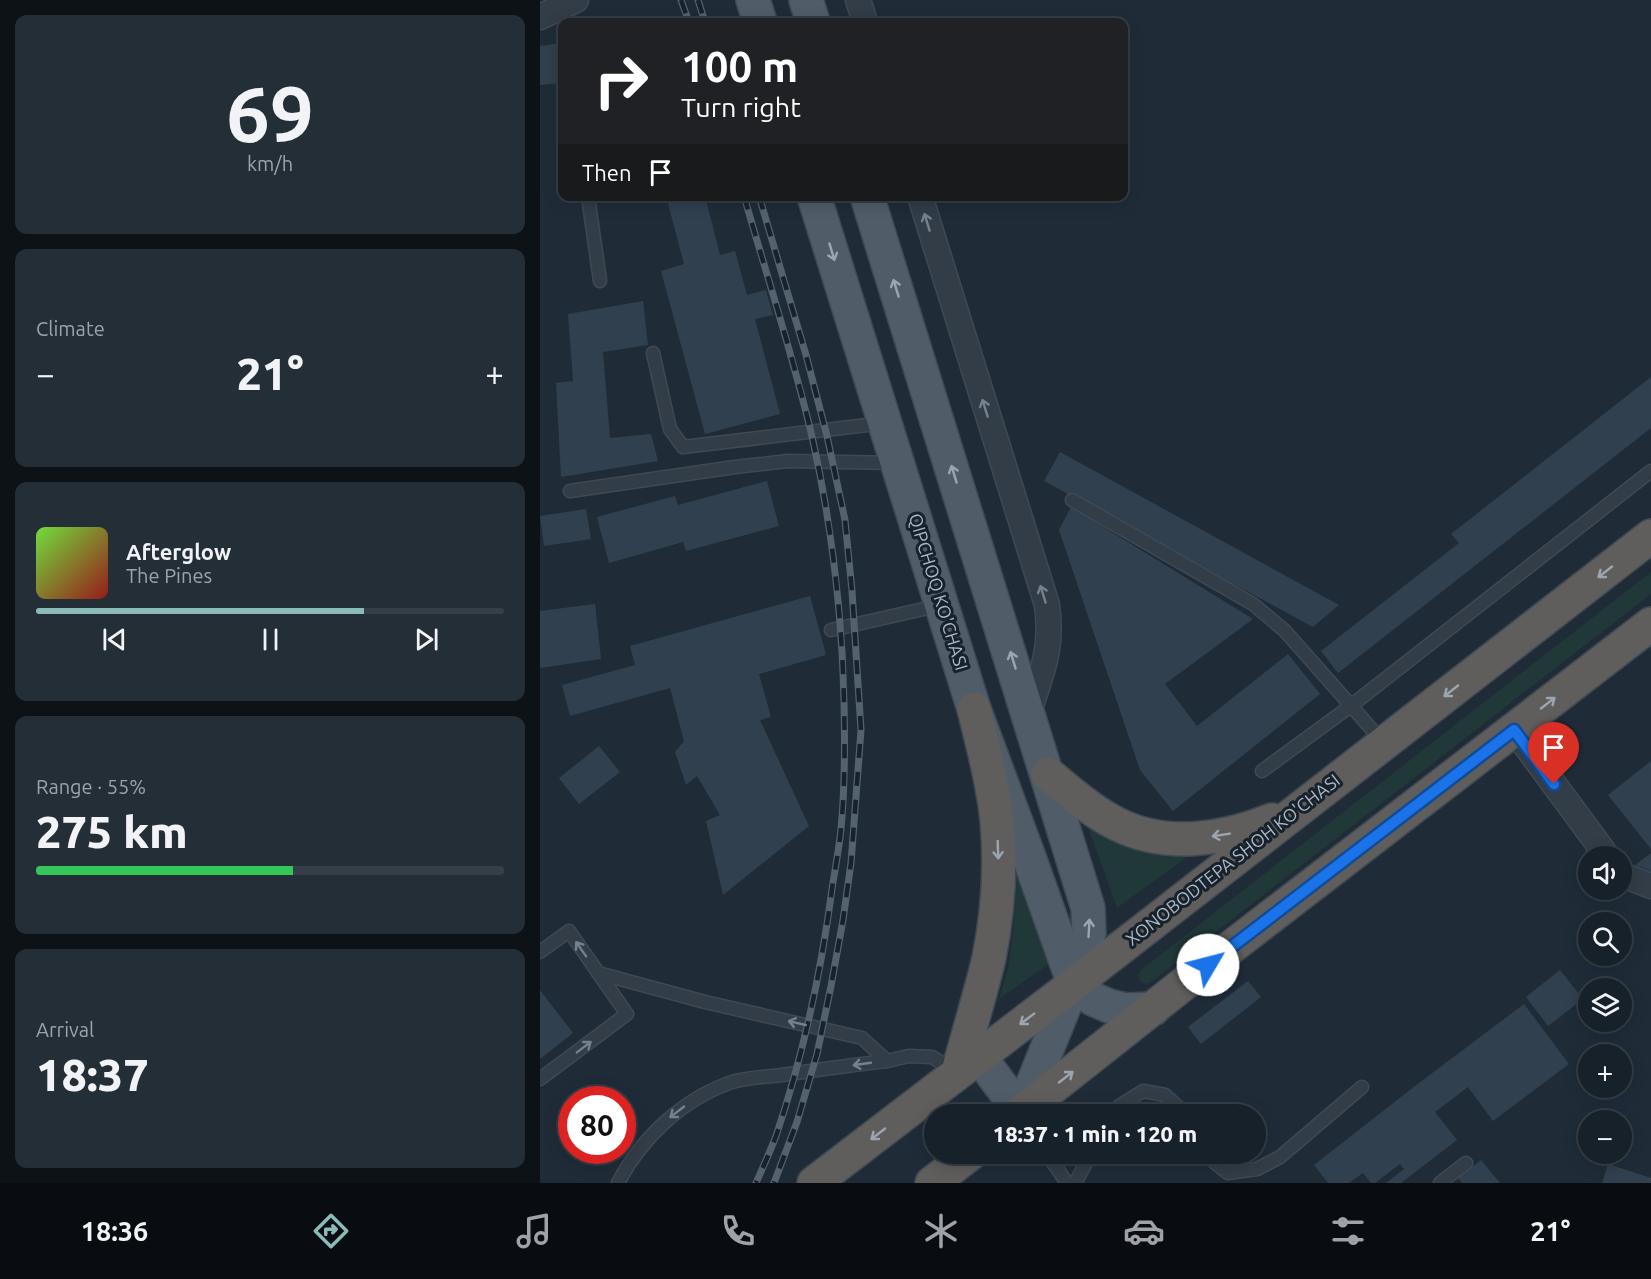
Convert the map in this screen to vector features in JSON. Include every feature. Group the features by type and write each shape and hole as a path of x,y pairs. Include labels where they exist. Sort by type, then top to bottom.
{"highway":[{"name":"XONOBODTEPA SHOH KO'CHASI","path":"814,1183 1651,536"},
{"path":"1033,1104 1651,624"},
{"path":"968,1064 993,932 999,878 994,796 974,710"},
{"path":"1048,774 1115,823 1139,833 1172,839 1233,834 1296,811"},
{"path":"932,1183 957,1164"}],"main road":[{"path":"753,0 759,18"},
{"path":"806,0 812,18"},
{"name":"QIPCHOQ KO'CHASI","path":"816,201 974,710 1074,984"},
{"path":"869,201 1088,908 1087,946 1074,984 1024,1104"},
{"path":"1074,984 1093,999 1109,1006 1138,1011 1153,1009"},
{"path":"968,1064 1010,1104"}],"street":[{"path":"540,17 576,0"},
{"path":"858,0 864,18"},
{"path":"922,201 1047,605 1049,632 1046,660 1029,712"},
{"path":"1514,730 1600,846"},
{"path":"1632,879 1651,886"}],"lane":[{"path":"589,201 600,281"},
{"path":"653,353 670,429 683,447 885,423"},
{"path":"570,491 788,461 897,463"},
{"path":"1262,771 1352,705 1651,471"},
{"path":"1072,501 1253,604 1285,631 1384,743"},
{"path":"831,630 942,605"},
{"path":"540,952 569,931 627,1014 540,1079"},
{"path":"598,973 705,1002 862,1038 887,1061"},
{"path":"618,1183 646,1140 672,1116 697,1097 734,1081 887,1061 909,1056 932,1057 968,1064"},
{"path":"1216,1164 1228,1173 1257,1170 1280,1157 1362,1088"},
{"path":"1122,1104 1143,1091 1165,1095 1175,1104"},
{"path":"1440,1183 1466,1163"},
{"path":"1054,1164 1067,1183"},
{"path":"1075,1183 1086,1164"}],"green space":[{"path":"1651,572 1651,594 1150,983 1146,984 1141,981 1138,975 1141,970"},
{"path":"1086,821 1111,838 1135,849 1161,854 1191,854 1117,908"},
{"path":"1017,872 1050,963 999,999 1008,968"}],"building":[{"path":"558,44 558,83 540,85 540,46"},
{"path":"667,201 706,201 720,255 735,251 747,295 766,290 773,315 755,319 780,414 705,434 661,271 684,264"},
{"path":"643,301 648,345 603,352 610,438 651,434 658,461 561,477 556,383 573,381 568,314"},
{"path":"1651,377 1651,428 1338,673 1321,651 1459,543 1451,534"},
{"path":"1060,452 1339,605 1313,627 1044,481"},
{"path":"767,481 779,526 686,551 683,542 609,563 597,517 675,496 678,505"},
{"path":"1071,507 1253,619 1165,684 1197,726 1288,654 1320,694 1173,811 1140,770 1059,530"},
{"path":"586,509 591,539 544,546 540,516"},
{"path":"810,596 826,655 759,674 771,717 760,720 809,826 723,895 706,821 720,815 697,776 686,785 675,752 684,741 670,688 570,716 562,685 635,665 630,646"},
{"path":"595,604 601,659 540,668 540,611"},
{"path":"599,746 620,772 579,804 559,778"},
{"path":"1651,761 1651,849 1608,795"},
{"path":"1651,853 1651,871 1635,865"},
{"path":"1560,970 1578,993 1578,1003 1548,1026 1526,997"},
{"path":"1248,981 1261,997 1201,1044 1188,1027"},
{"path":"540,990 573,1033 540,1059"},
{"path":"1524,1004 1569,1064 1493,1121 1468,1087 1435,1112 1457,1140 1401,1183 1386,1183 1404,1169 1400,1164 1375,1183 1371,1183 1363,1173 1349,1183 1328,1183 1314,1165"},
{"path":"1481,1160 1500,1183 1462,1183 1458,1178"},
{"path":"1608,1164 1651,1178 1651,1183 1602,1183"}],"railway":[{"path":"681,0 688,18"},
{"path":"698,0 704,18"},
{"path":"745,201 797,379 820,473 831,538 838,603 845,734 840,836 817,983 786,1106 756,1183"},
{"path":"760,201 806,355 827,436 845,520 861,730 851,863 831,986 817,1054 797,1122 774,1183"}],"route":[{"path":"1208,965 1514,730 1554,784"}]}
